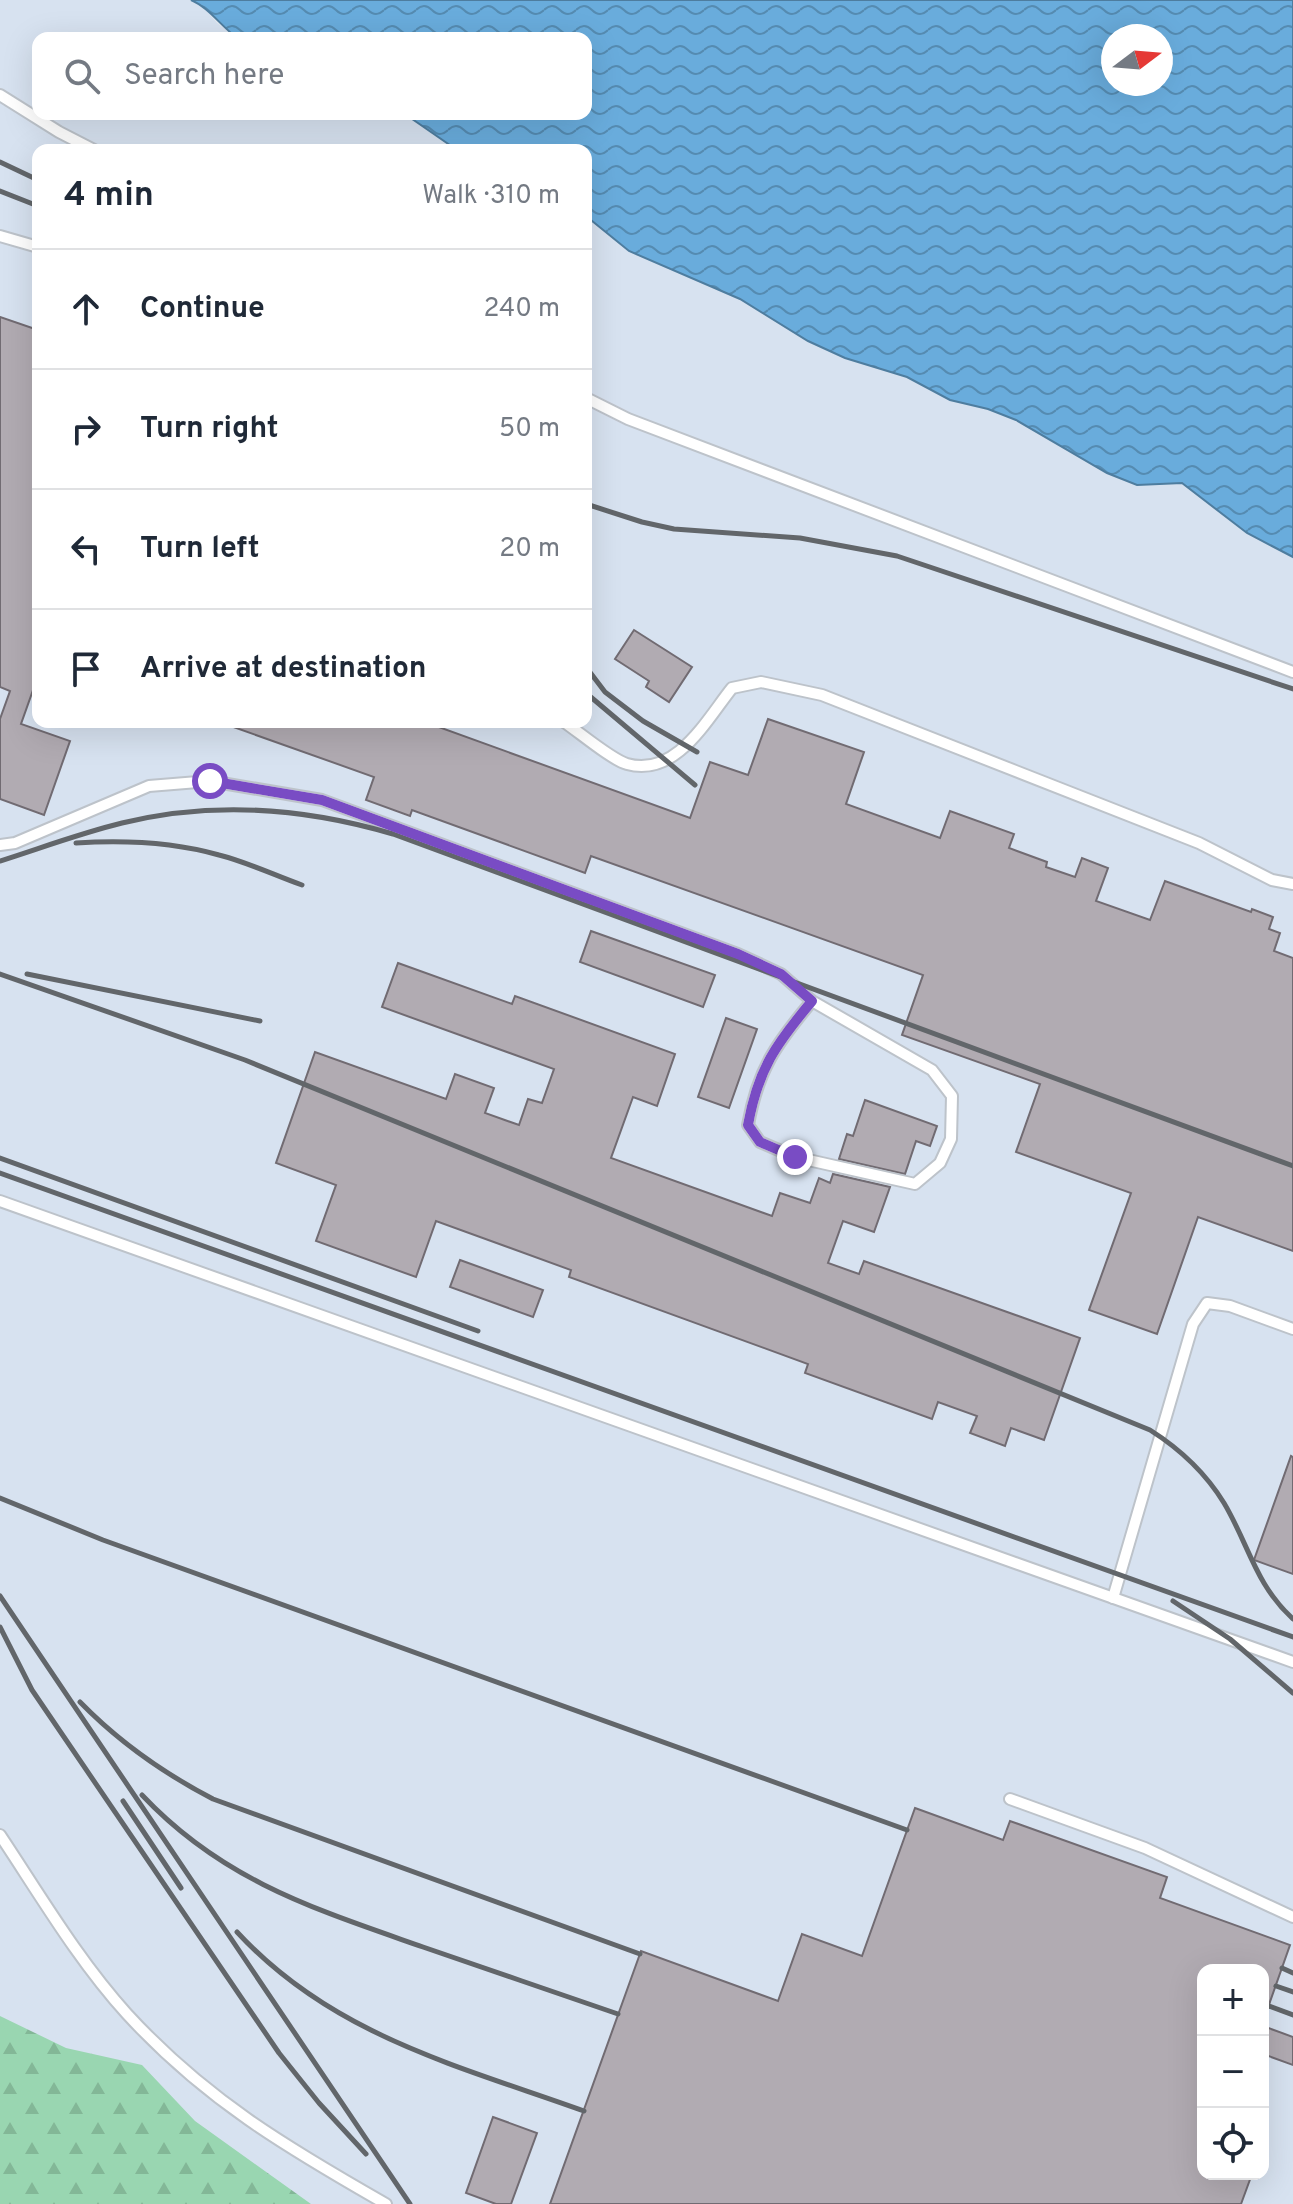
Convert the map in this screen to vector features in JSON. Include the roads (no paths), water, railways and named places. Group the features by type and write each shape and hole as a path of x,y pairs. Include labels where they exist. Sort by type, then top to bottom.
{"lane":[{"path":"0,95 32,115"},
{"path":"40,120 82,144"},
{"path":"0,236 32,245"},
{"path":"592,401 628,419 1293,672"},
{"path":"573,728 626,764 654,766 685,748 732,688 761,682 822,695 1199,843 1272,880 1293,884"},
{"path":"0,845 15,843 149,786 210,781 322,800 738,954 781,974 812,1001 932,1070 952,1096 951,1139 940,1163 915,1184 795,1157 760,1142 748,1125 754,1093 778,1042 812,1001"},
{"path":"0,1201 1293,1662"},
{"path":"1113,1598 1193,1324 1207,1303 1230,1306 1293,1329"},
{"path":"1010,1799 1109,1833 1293,1917"},
{"path":"0,1835 94,1973 161,2049 209,2092 270,2137 386,2204"}],"water":[{"path":"191,0 1293,0 1293,557 1247,533 1182,483 1137,485 1107,473 1016,420 988,409 950,400 907,377 845,358 808,341 740,299 629,251 592,221 592,144 448,144 414,120 592,120 592,32 231,32"}],"railway":[{"path":"0,162 32,177"},
{"path":"0,191 32,204"},
{"path":"592,506 674,529 800,538 897,556 1293,689"},
{"path":"592,675 605,692 643,721 697,752"},
{"path":"592,698 695,785"},
{"path":"0,861 107,827 190,812 258,810 360,825 393,834 1293,1166"},
{"path":"76,843 130,842 184,847 229,858 302,885"},
{"path":"0,974 245,1060 1150,1430 1182,1453 1209,1481 1233,1519 1261,1578 1293,1619"},
{"path":"27,974 260,1021"},
{"path":"0,1158 478,1331"},
{"path":"0,1173 1293,1637"},
{"path":"0,1498 103,1540 907,1830"},
{"path":"0,1596 410,2204"},
{"path":"1173,1601 1230,1639 1293,1693"},
{"path":"0,1627 32,1690 279,2053 366,2154"},
{"path":"80,1702 142,1756 213,1799 640,1954"},
{"path":"142,1795 205,1850 272,1889 345,1919 618,2014"},
{"path":"123,1801 181,1888"},
{"path":"237,1932 274,1967 313,1997 355,2022 443,2061 584,2111"},
{"path":"1282,1968 1293,1973"},
{"path":"1276,1986 1293,1992"},
{"path":"1269,2006 1293,2015"}]}
